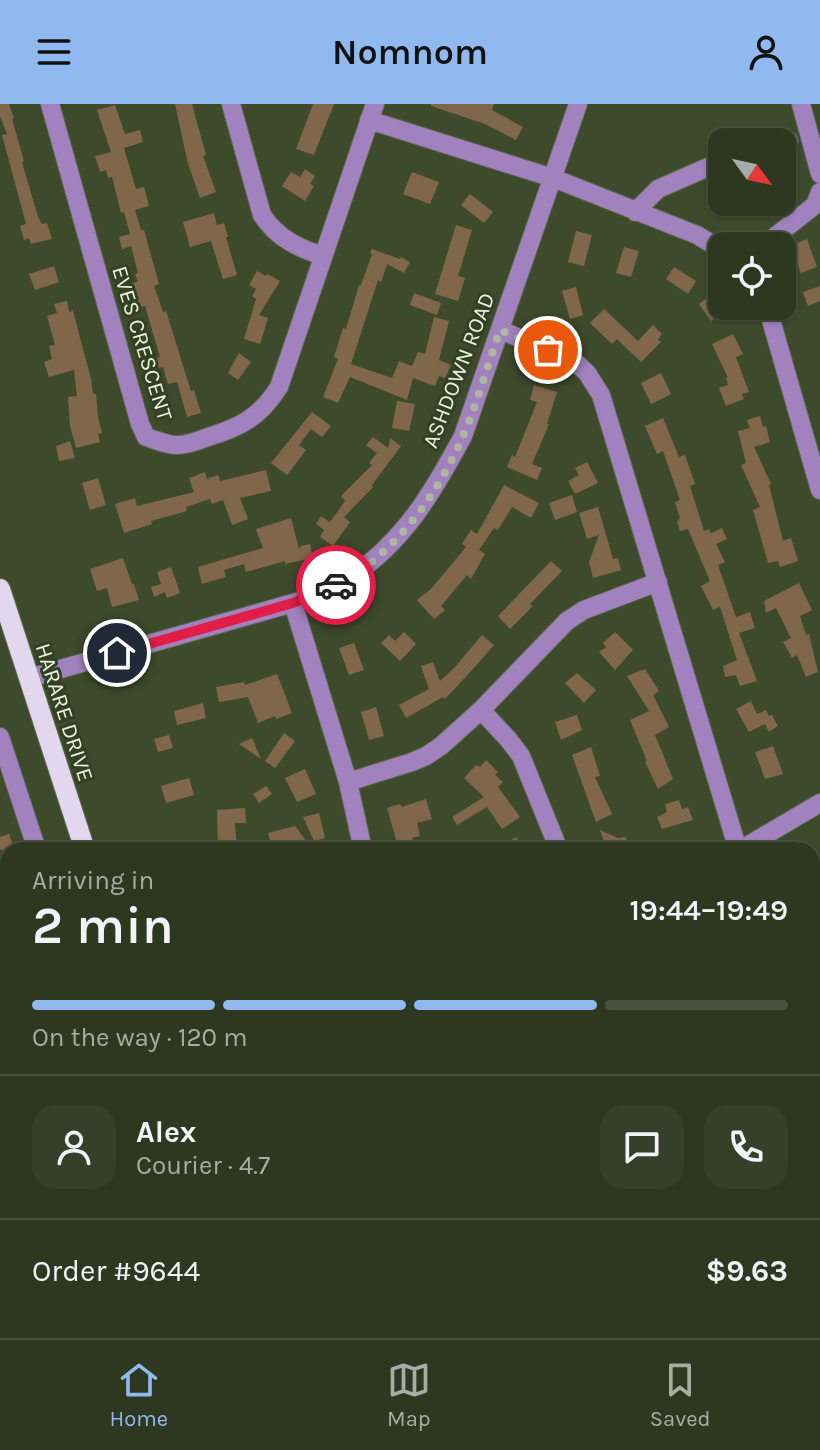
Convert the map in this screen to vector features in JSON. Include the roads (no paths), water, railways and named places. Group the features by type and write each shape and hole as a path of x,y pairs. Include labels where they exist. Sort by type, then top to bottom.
{"main road":[{"name":"HARARE DRIVE","path":"0,589 82,842"}],"street":[{"name":"EVES CRESCENT","path":"50,104 135,409 146,437 172,445 184,445 235,429 271,401 279,387 372,112"},
{"path":"231,104 262,215 280,236 300,249 323,256"},
{"name":"ASHDOWN ROAD","path":"29,678 293,603 324,591 370,563 405,531 438,483 463,436 578,104"},
{"path":"801,104 816,145 820,174"},
{"path":"372,112 553,178 708,242"},
{"path":"635,212 658,189 708,167"},
{"path":"781,232 815,205 820,192"},
{"path":"771,320 820,490"},
{"path":"500,330 573,360 587,373 608,412 737,842"},
{"path":"348,782 426,756 481,710 567,621 584,610 658,582"},
{"path":"293,603 348,782 361,842"},
{"path":"481,710 521,756 556,842"},
{"path":"0,737 8,787 33,842"},
{"path":"753,842 820,803"}]}
